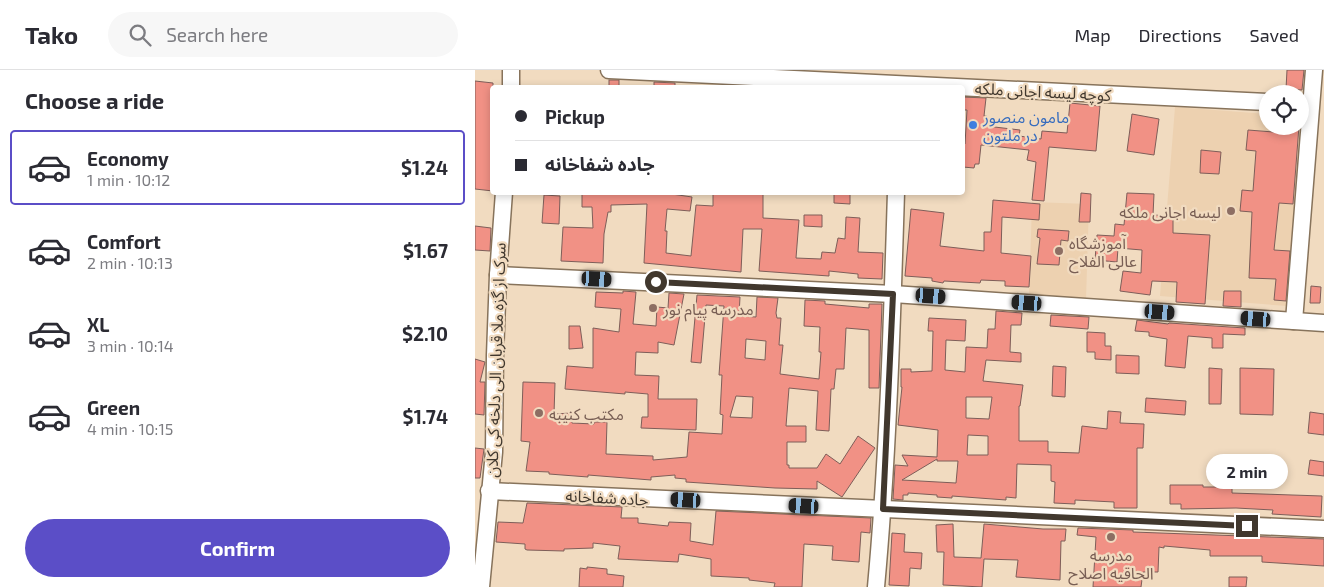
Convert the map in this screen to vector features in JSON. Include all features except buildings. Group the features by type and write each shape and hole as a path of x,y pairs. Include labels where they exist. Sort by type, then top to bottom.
{"street":[{"path":"511,70 511,85"},
{"name":"کوچه لیسه اجانی ملکه","path":"609,70 899,81 1259,102"},
{"path":"1294,321 1315,70"},
{"name":"سرک از گزه ملا قربان الی دلخه کی کلان","path":"481,587 493,452 498,274 504,195"},
{"path":"876,587 883,509 893,294 895,195"},
{"path":"498,274 893,294 1324,323"},
{"name":"جاده شفاخانه","path":"489,491 1324,529"}],"shaded area":[{"name":"لیسه اجانی ملکه","path":"1175,107 1259,113 1259,135 1301,135 1287,306 1160,296"},
{"name":"آموزشگاه عالی الفلاح","path":"1032,202 1089,204 1086,301 1029,299"}],"place":[{"name":"مامون منصور در ملتون","path":"973,125"},
{"name":"لیسه اجانی ملکه","path":"1231,211"},
{"name":"آموزشگاه عالی الفلاح","path":"1059,251"},
{"name":"مدرسه پیام نور","path":"653,308"},
{"name":"مکتب کنیبه","path":"539,413"},
{"name":"مدرسه الحاقیه اصلاح","path":"1111,537"}],"route":[{"path":"656,282 893,294 883,509 1247,526"}]}
